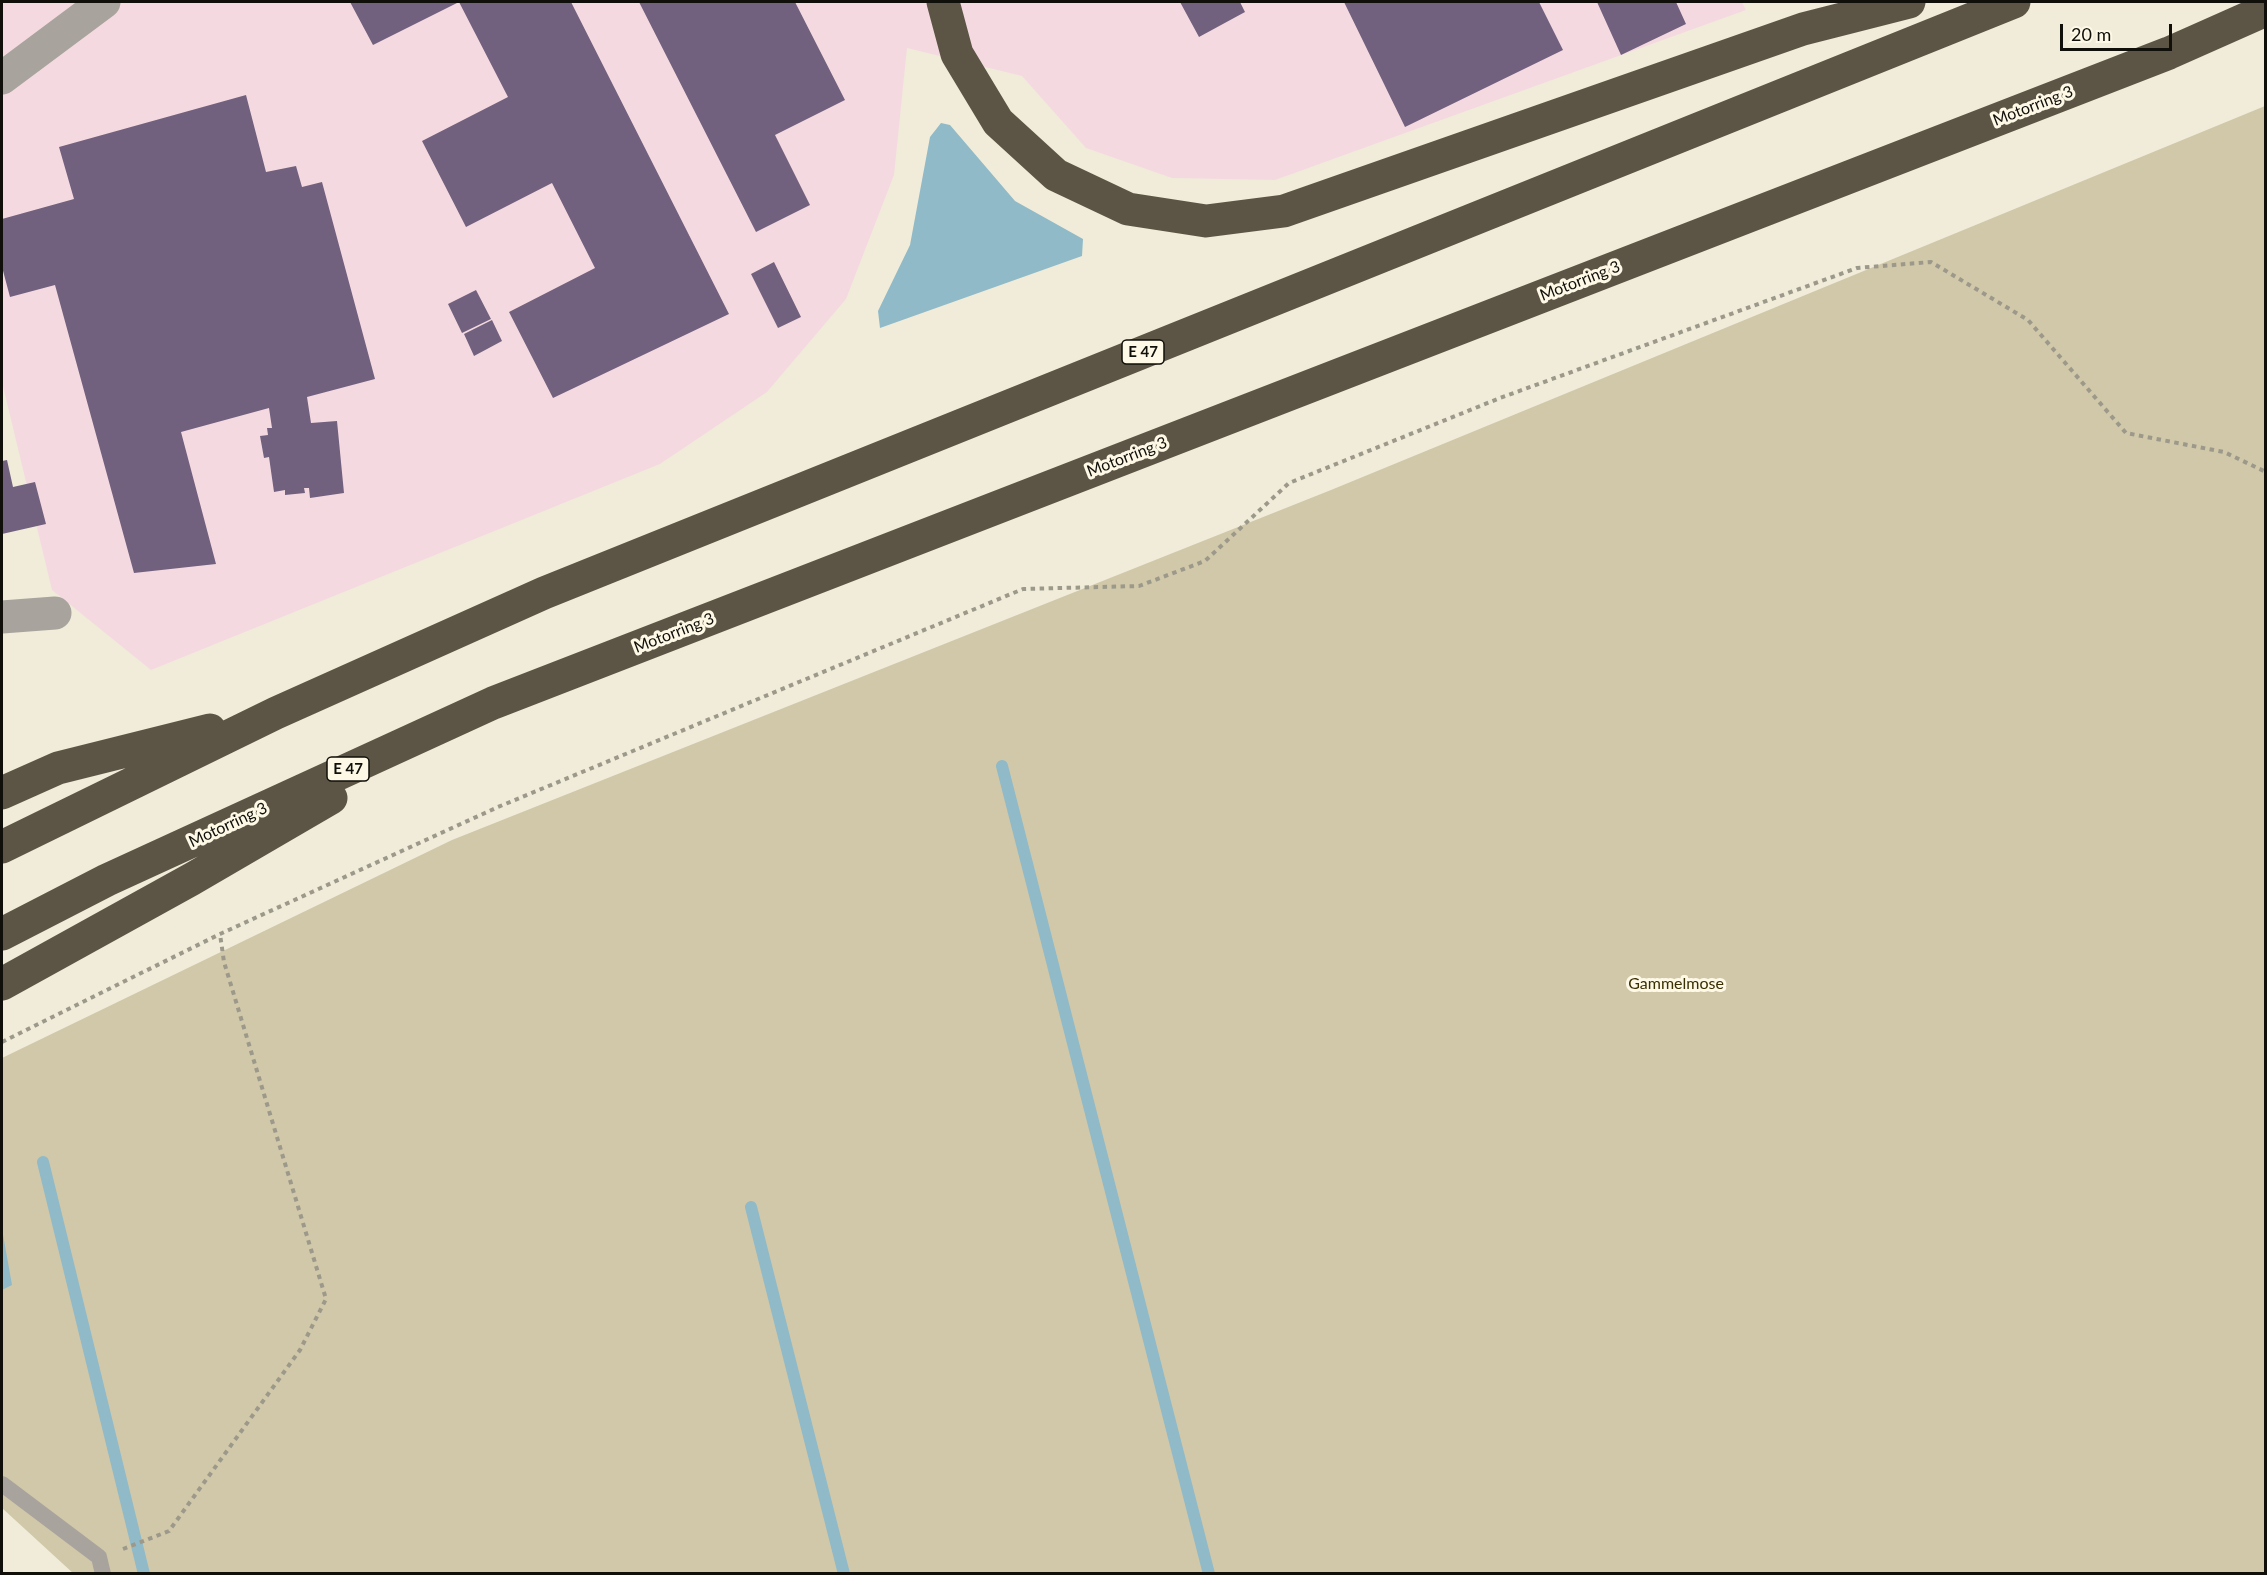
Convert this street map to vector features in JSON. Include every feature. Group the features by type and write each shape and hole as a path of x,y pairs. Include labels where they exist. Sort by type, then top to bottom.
{"highway":[{"path":"943,2 957,54 998,122 1056,175 1128,209 1206,221 1284,211 1803,29 1910,2"},
{"name":"E 47","path":"2,847 276,713 555,588 2014,2"},
{"name":"Motorring 3","path":"2,934 107,880 493,703 2169,53 2265,10"},
{"path":"2169,53 2265,27"},
{"path":"2,984 192,879 493,703"},
{"path":"2,793 58,768 276,713"}],"street":[{"path":"2,78 104,2"},
{"path":"2,617 55,613"}],"lane":[{"path":"2,1484 99,1557 103,1574"}],"path":[{"path":"2,1042 220,934 498,807 1023,589 1139,586 1205,561 1289,483 1500,398 1857,268 1931,262 2028,320 2126,433 2224,452 2265,472"},
{"path":"116,1552 169,1531 300,1350 326,1299 224,962 220,934"}],"shaded area":[{"path":"2,2 1742,2 1746,10 1275,180 1172,178 1086,148 1022,76 907,48 894,175 846,299 767,392 660,464 151,670 52,590 2,382"}],"green space":[{"name":"Gammelmose","path":"2265,106 2265,1573 74,1574 2,1508 2,1058 452,840 1331,490"}],"water":[{"path":"941,123 950,125 1015,201 1083,239 1082,256 880,328 878,311 910,245 930,137"},
{"path":"2,1229 12,1285 2,1290"}],"building":[{"path":"350,2 459,2 373,45"},
{"path":"459,2 571,2 729,314 553,398 509,312 595,268 552,183 466,227 422,141 508,97"},
{"path":"639,2 795,2 845,100 775,135 810,205 756,232"},
{"path":"1180,2 1240,2 1245,12 1199,37"},
{"path":"1344,2 1539,2 1563,50 1405,127"},
{"path":"1597,2 1676,2 1686,24 1621,55"},
{"path":"246,95 266,172 296,166 302,187 322,182 375,379 307,397 311,423 337,421 344,493 310,498 309,488 304,488 305,493 285,495 285,490 274,492 269,457 264,458 260,436 268,435 267,428 272,428 269,408 181,432 216,564 134,573 55,285 10,297 2,267 2,219 74,199 59,147"},
{"path":"774,262 801,317 778,328 751,274"},
{"path":"476,290 491,319 462,333 448,304"},
{"path":"492,320 502,341 474,356 464,334"},
{"path":"7,460 13,487 35,482 46,524 2,534 2,461"}],"waterway":[{"path":"1002,766 1209,1574"},
{"path":"43,1162 144,1574"},
{"path":"751,1207 844,1574"}]}
